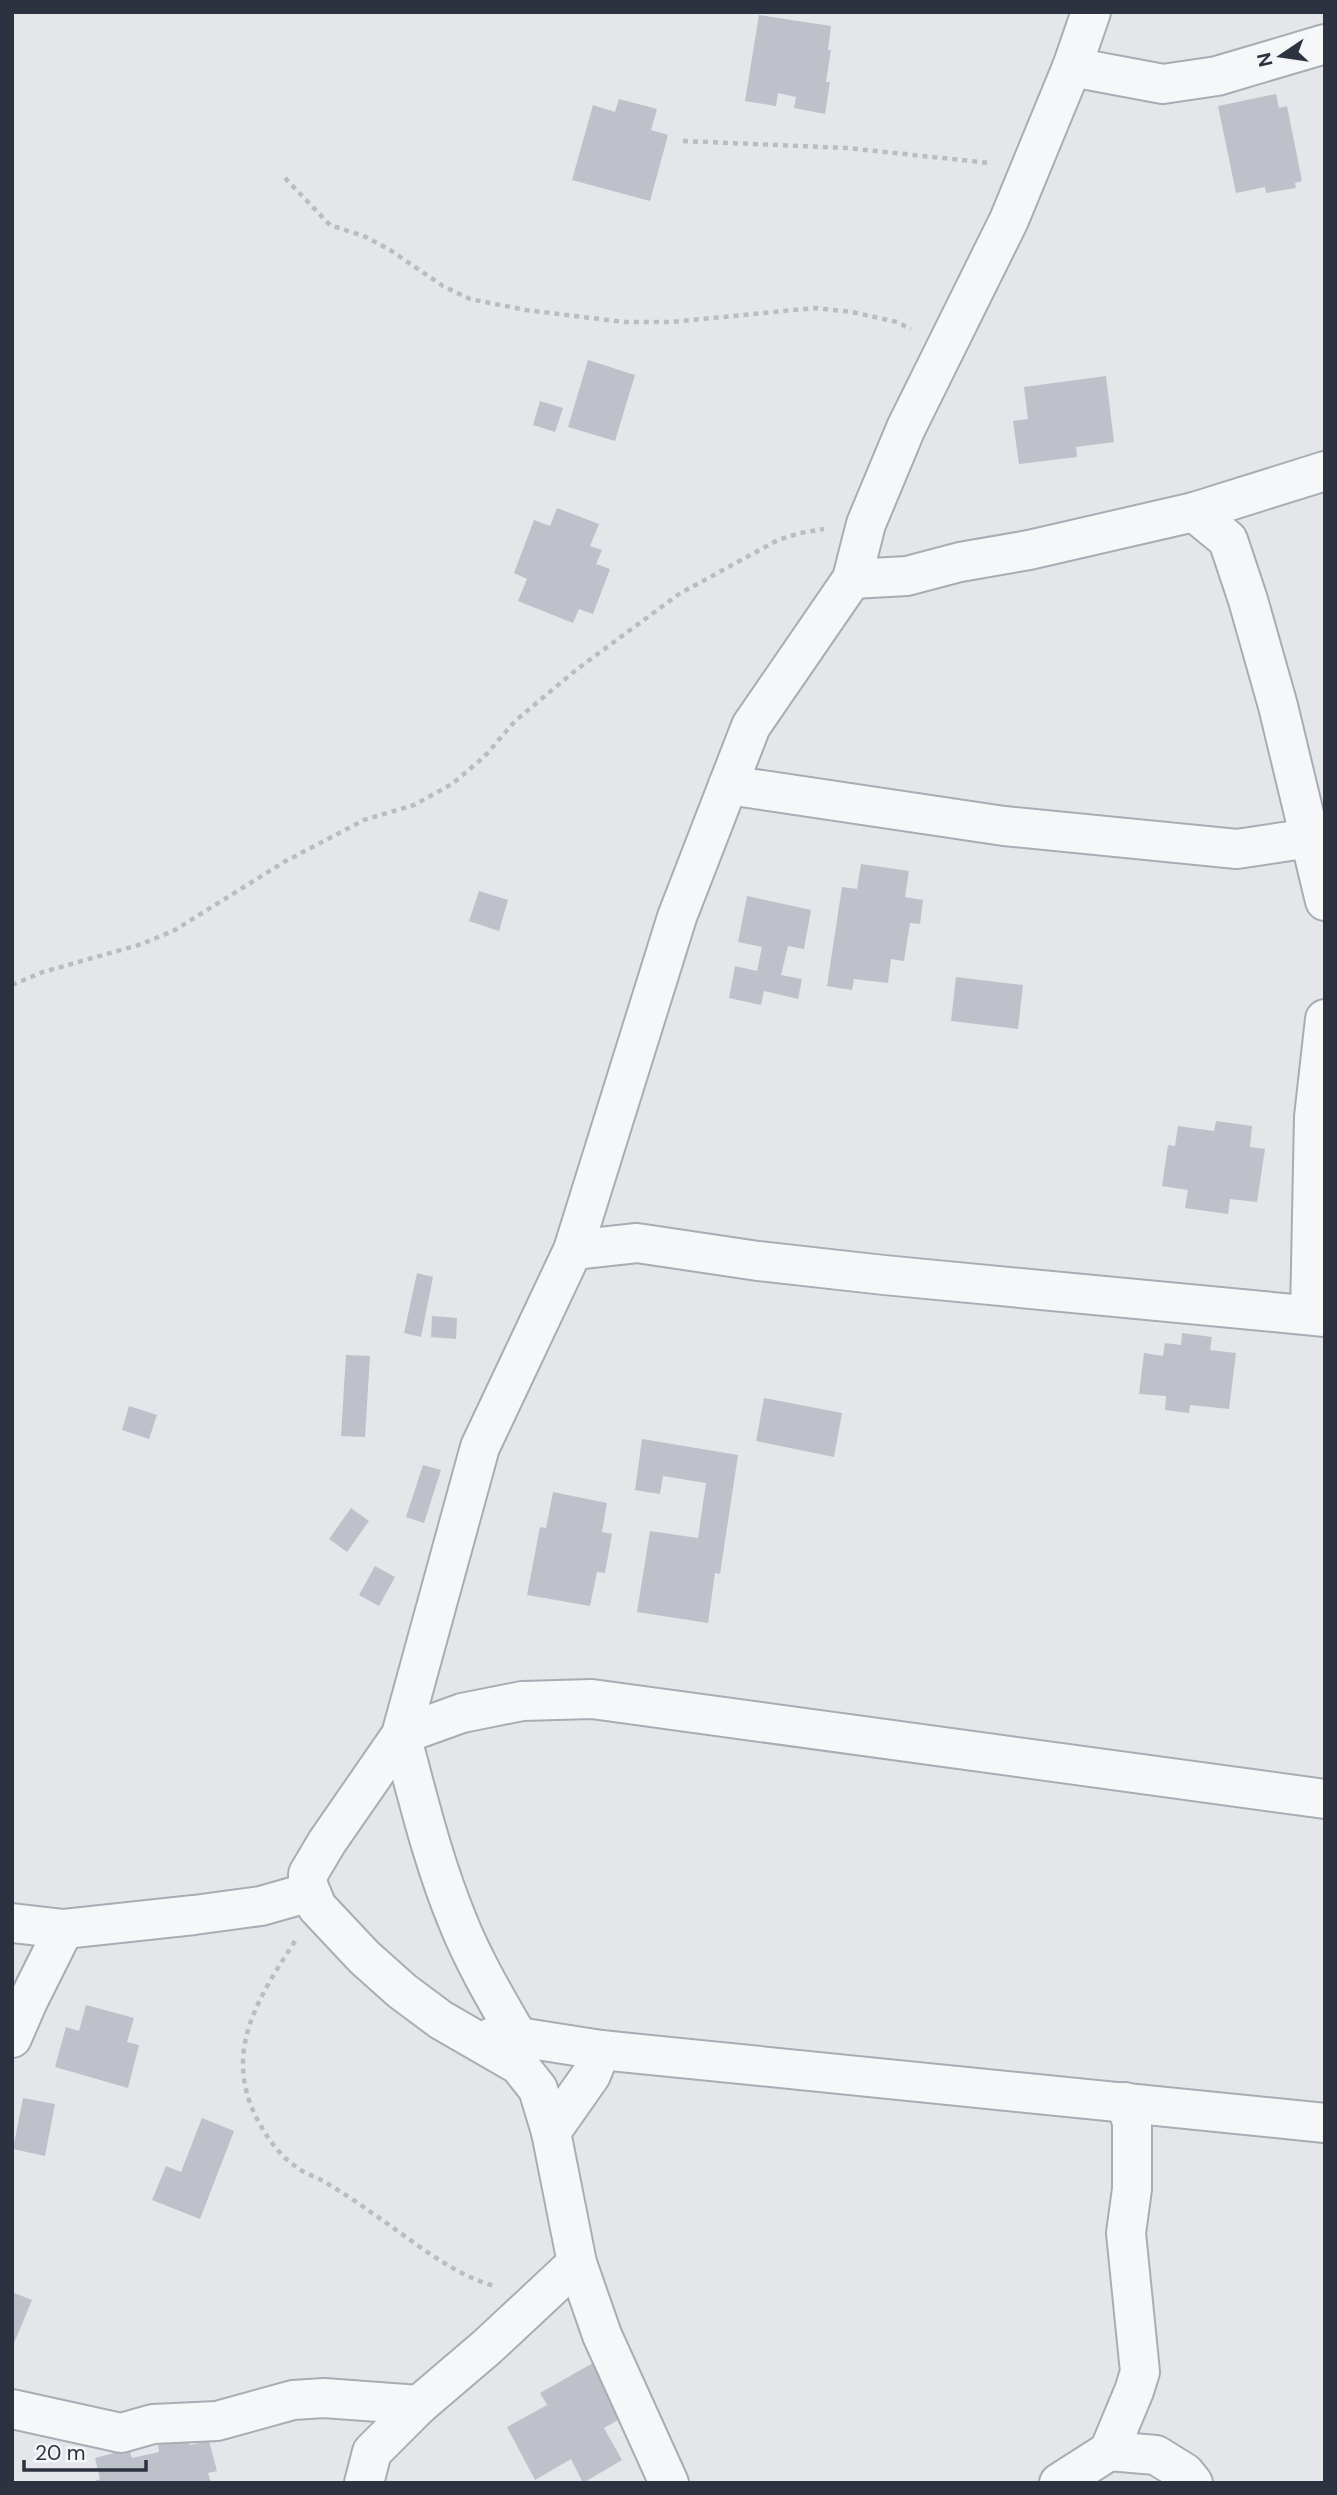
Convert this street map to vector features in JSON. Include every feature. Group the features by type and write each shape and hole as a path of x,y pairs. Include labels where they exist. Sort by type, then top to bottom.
{"street":[{"path":"669,2483 602,2335 577,2263 551,2132 538,2089 519,2065 441,2020 402,1991 364,1957 314,1899 307,1880 309,1869 401,1735 480,1447 573,1250 677,917 751,726 852,579 866,524 906,428 1009,219 1072,67 1091,12"},
{"path":"1072,67 1163,84 1217,76 1325,44"},
{"path":"852,579 907,576 1194,512 1325,471"},
{"path":"1194,512 1228,540 1274,693 1325,901"},
{"path":"728,785 1004,826 1237,849 1310,838"},
{"path":"573,1250 637,1243 758,1261 884,1275 1317,1316 1314,1117 1325,1019"},
{"path":"401,1735 462,1713 522,1700 592,1699 1325,1800"},
{"path":"401,1735 428,1833 458,1923 486,1981 518,2037"},
{"path":"12,1923 64,1928 314,1899"},
{"path":"12,2039 64,1928"},
{"path":"469,2037 518,2037 601,2050 1325,2123"},
{"path":"551,2132 591,2075 601,2050"},
{"path":"1059,2483 1109,2451 1135,2391 1140,2372 1126,2234 1132,2189 1132,2122 1125,2102"},
{"path":"365,2483 372,2452 419,2405 577,2263"},
{"path":"12,2409 121,2433 153,2424 217,2421 293,2400 324,2398 419,2405"},
{"path":"1109,2451 1156,2455 1185,2473 1193,2483"}],"path":[{"path":"683,141 859,149 1029,167"},
{"path":"285,178 330,225 366,237 443,286 470,299 526,310 624,322 671,322 815,308 852,312 897,322 947,345"},
{"path":"12,985 43,972 142,944 175,930 284,862 352,826 414,805 452,784 484,757 514,721 576,670 679,594 778,540 800,533 866,524"},
{"path":"314,1899 272,1975 242,2048 244,2080 252,2109 266,2135 295,2167 371,2212 421,2248 464,2274 492,2286 547,2292"}],"building":[{"path":"759,15 831,26 828,50 831,50 826,82 830,82 825,114 794,108 796,97 778,93 776,106 745,101"},
{"path":"1276,94 1279,108 1287,106 1302,181 1295,183 1296,188 1266,193 1265,187 1236,193 1218,106"},
{"path":"619,99 657,109 651,130 668,135 650,201 572,180 593,105 615,112"},
{"path":"588,360 635,375 615,441 568,427"},
{"path":"1106,376 1114,442 1076,447 1077,457 1019,464 1013,421 1028,419 1024,387"},
{"path":"540,401 563,408 555,432 533,425"},
{"path":"557,508 599,524 590,546 602,550 596,564 610,569 593,614 579,609 573,623 518,601 527,579 514,573 534,520 550,526"},
{"path":"861,864 909,871 905,897 923,900 920,924 910,923 904,961 891,959 888,983 854,979 852,990 827,986 842,887 857,889"},
{"path":"479,891 508,900 499,931 469,921"},
{"path":"747,896 811,910 804,949 788,946 781,975 802,979 798,999 764,991 761,1005 729,998 735,966 757,971 762,947 738,942"},
{"path":"956,977 1023,985 1018,1029 951,1021"},
{"path":"1216,1121 1252,1126 1250,1147 1265,1149 1257,1202 1230,1199 1228,1214 1185,1208 1188,1190 1162,1186 1168,1145 1175,1146 1178,1126 1214,1131"},
{"path":"417,1273 433,1277 421,1337 404,1333"},
{"path":"432,1316 457,1318 456,1339 431,1337"},
{"path":"1182,1333 1212,1337 1210,1350 1236,1353 1229,1409 1190,1405 1189,1413 1165,1410 1166,1396 1139,1394 1144,1353 1163,1356 1165,1343 1181,1345"},
{"path":"346,1355 370,1356 365,1437 341,1436"},
{"path":"764,1398 842,1413 834,1457 756,1441"},
{"path":"129,1406 157,1415 149,1439 122,1430"},
{"path":"642,1439 738,1455 720,1574 715,1573 708,1623 637,1612 650,1531 698,1538 706,1483 663,1476 660,1494 635,1490"},
{"path":"423,1465 441,1470 424,1523 406,1517"},
{"path":"553,1492 607,1503 602,1532 612,1534 605,1573 597,1572 590,1606 527,1595 540,1527 546,1528"},
{"path":"351,1508 369,1521 347,1552 329,1539"},
{"path":"375,1566 395,1577 379,1606 359,1595"},
{"path":"86,2005 134,2018 127,2042 139,2045 128,2088 55,2067 66,2027 79,2031"},
{"path":"23,2098 55,2104 45,2156 13,2149"},
{"path":"202,2118 234,2131 200,2219 152,2200 166,2166 181,2172"},
{"path":"12,2292 32,2300 12,2348"},
{"path":"593,2363 623,2417 604,2428 622,2460 583,2483 571,2459 535,2480 507,2427 547,2405 540,2393"},
{"path":"188,2438 190,2445 209,2441 217,2471 208,2473 211,2483 91,2483 100,2479 95,2458 129,2449 132,2458 159,2452 158,2445"}]}
